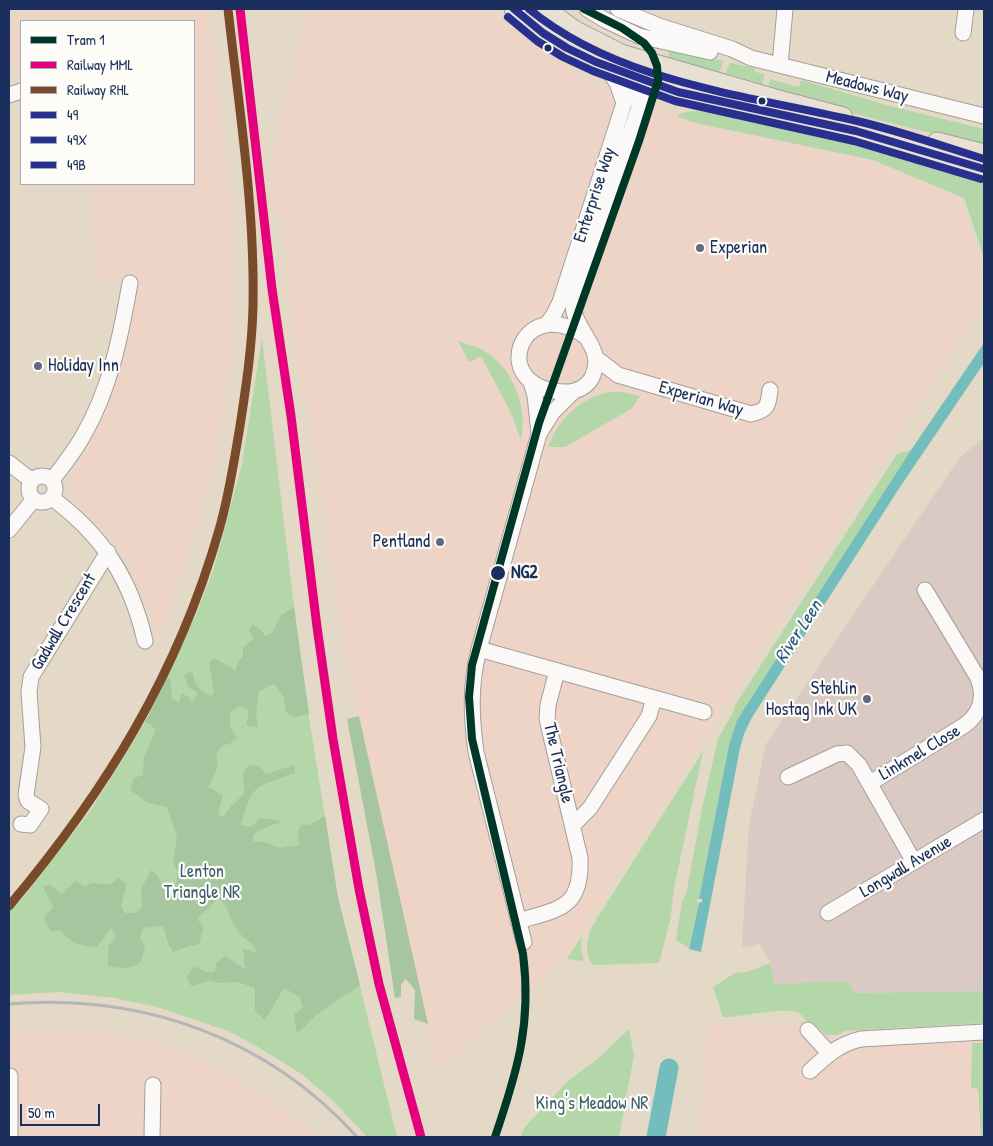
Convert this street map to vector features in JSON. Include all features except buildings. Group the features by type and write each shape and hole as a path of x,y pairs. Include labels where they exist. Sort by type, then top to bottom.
{"main road":[{"path":"514,9 567,48 605,65 691,97 856,131 984,169"},
{"path":"545,9 574,30 621,54 786,102 984,154"}],"street":[{"name":"Meadows Way","path":"587,9 639,36 730,57 751,58 984,116"},
{"name":"Meadows Way","path":"618,9 659,26 732,49 751,58"},
{"path":"780,65 785,9"},
{"path":"962,9 963,32"},
{"path":"621,54 641,79"},
{"path":"605,65 624,103"},
{"name":"Enterprise Way","path":"539,434 535,395 531,382 525,377 520,366 520,348 524,339 532,330 547,324 560,302 624,103 641,79 656,65"},
{"name":"Enterprise Way","path":"596,358 592,344 585,336 574,312 573,303 576,289 638,113 644,88 641,79"},
{"path":"638,113 655,94 675,91"},
{"path":"52,480 83,436 99,405 117,348 130,283"},
{"path":"547,324 570,328 585,336"},
{"path":"589,382 595,370 596,358"},
{"name":"Experian Way","path":"596,358 618,375 751,414 762,411 767,407 770,390"},
{"name":"Experian Way","path":"589,382 618,375"},
{"path":"531,382 551,390 574,391"},
{"name":"Enterprise Way","path":"524,942 476,752 472,720 472,688 479,649 539,434 552,413 574,391 589,382"},
{"path":"9,463 32,481"},
{"path":"42,476 52,480 55,487 52,498 46,502 34,499 29,492 32,481 42,476"},
{"path":"52,498 78,520 108,552 132,596 145,641"},
{"path":"9,530 34,499"},
{"name":"Gadwall Crescent","path":"20,824 30,825 41,809 28,801 26,795 33,747 29,692 31,677 108,552"},
{"name":"Linkmel Close","path":"870,783 965,726 973,719 980,707 981,687 978,678 925,590"},
{"path":"479,649 704,712"},
{"name":"The Triangle","path":"518,921 562,908 570,900 578,887 581,875 580,858 573,825 547,719 548,705 557,671"},
{"name":"The Triangle","path":"573,825 590,808 650,716 654,698"},
{"name":"Linkmel Close","path":"788,777 837,754 847,753 859,766 870,783 914,862"},
{"name":"Longwall Avenue","path":"828,913 984,820"},
{"path":"808,1030 829,1053"},
{"path":"810,1071 829,1053 847,1042 861,1039 984,1032"},
{"path":"10,1076 10,1137"},
{"path":"152,1137 153,1085"}],"shaded area":[{"path":"22,9 208,9 229,187 235,268 233,337 223,413 207,489 190,549 160,638 158,637 144,596 115,542 70,493 71,473 95,433 114,388 129,333 140,277 95,280 92,185 195,185 195,20 20,20 20,70 9,65 9,32"},
{"path":"309,9 488,9 530,42 568,66 583,79 695,123 873,160 959,196 984,273 984,301 571,948 550,973 517,999 460,1050 450,1064 437,1066 355,699 332,566 308,405 302,405 293,330 284,215 276,214 270,165"},
{"path":"984,438 984,991 855,993 847,981 774,984 771,963 759,943 750,947 742,946 749,824 766,744 960,457"},
{"path":"707,1023 813,1023 837,1035 846,1031 984,1023 984,1137 699,1137 705,1074"},
{"path":"37,1029 109,1035 161,1043 227,1073 302,1124 316,1137 9,1137 9,1034"}],"green space":[{"path":"668,50 723,61 719,75 673,63 669,57"},
{"path":"730,63 755,68 755,72 765,74 762,84 725,73"},
{"path":"770,79 799,87 801,80 890,106 984,129 984,147 767,91"},
{"path":"692,111 711,112 818,135 851,136 984,175 984,258 964,198 873,160 695,123 677,116"},
{"name":"Lenton Triangle NR","path":"262,338 302,674 338,897 397,1137 367,1137 334,1102 303,1075 228,1031 157,1007 114,998 59,992 9,995 9,911 21,900 91,810 152,710 198,610 214,568 242,464"},
{"path":"458,341 480,348 486,352 496,360 511,379 517,391 522,415 523,428 521,440 511,413 481,356 469,362"},
{"path":"610,392 622,392 640,396 631,409 565,447 548,447 558,427 572,411 589,399"},
{"path":"911,450 737,720 729,745 699,899 697,899 699,903 689,948 676,940 682,901 686,895 702,809 718,739 737,702 897,454"},
{"path":"294,607 309,714 295,717 286,712 283,695 274,684 259,691 256,712 258,727 246,725 249,711 240,706 230,712 230,727 237,738 228,745 224,744 216,754 218,763 208,787 223,795 218,814 223,817 231,806 244,794 243,772 249,765 258,766 266,774 294,765 295,773 264,784 253,793 241,825 250,827 261,818 281,821 259,830 253,835 253,841 267,843 280,848 299,845 298,832 301,825 309,825 325,816 338,898 360,985 316,1015 297,1034 294,1015 303,1008 300,997 284,988 265,1020 255,1011 255,988 238,982 218,983 211,980 191,986 187,977 194,966 206,972 215,972 216,963 225,956 245,969 243,948 258,954 252,944 242,936 231,921 227,908 219,898 197,919 204,927 199,944 173,952 163,926 143,928 140,937 145,947 141,962 133,966 121,968 108,966 108,947 116,936 111,928 97,947 77,944 61,931 50,931 44,918 53,907 43,887 49,884 62,894 75,881 85,886 93,883 106,885 118,878 127,884 121,907 125,913 136,913 142,907 141,889 151,870 158,876 164,890 174,890 177,872 173,863 177,836 167,807 148,803 130,790 134,778 143,775 144,756 156,730 145,722 168,677 171,683 172,700 179,702 182,693 189,697 192,703 198,693 188,686 184,675 192,671 198,687 212,696 214,691 209,663 214,658 235,670 239,660 243,658 243,648 254,638 249,632 252,624 261,630 265,636 272,633 281,615"},
{"path":"359,716 428,1024 414,1019 415,990 406,979 401,984 401,997 395,998 377,878 347,719"},
{"path":"703,751 674,888 670,921 659,963 593,965 587,952 591,928"},
{"path":"582,936 581,948 584,961 567,959"},
{"path":"771,963 774,984 847,981 855,993 984,991 984,1023 846,1031 837,1035 826,1035 813,1023 808,1023 801,1015 794,1012 775,1011 723,1017 713,987 735,973 746,972"},
{"name":"King's Meadow NR","path":"629,1029 634,1055 619,1137 520,1137 525,1127 569,1080 598,1059"},
{"path":"972,1043 984,1043 984,1137 981,1137 978,1089 971,1088"}],"water":[{"path":"984,343 984,363 900,487 751,719 740,748 701,952 689,949 699,903 702,902 702,899 699,899 729,745 737,720 913,447"},
{"path":"663,1068 675,1070 672,1085 667,1094 659,1137 652,1137 661,1092 660,1082"}],"waterway":[{"name":"River Leen","path":"656,1137 669,1068"}],"railway":[{"path":"9,1004 58,1002 106,1006 153,1015 199,1029 242,1048 283,1072 322,1102 357,1137"}],"tram line":[{"name":"1","path":"495,1137 510,1091 521,1047 526,1003 525,979 523,954 472,739 469,697 472,665 539,423 639,141 658,81 657,66 652,53 644,43 622,28 584,9"}],"rail line":[{"name":"RHL","path":"9,906 77,819 135,729 160,682 182,633 202,583 223,517 240,426 250,352 253,307 249,195 228,9"},
{"name":"MML","path":"240,9 272,289 291,416 333,739 359,889 379,984 421,1137"}],"transit line":[{"name":"49","path":"514,9 543,33 567,48 596,62 678,92 856,131 984,169"},
{"name":"49B","path":"529,9 564,34 603,54 643,70 729,94 873,125 984,159"},
{"name":"49X","path":"508,17 537,41 563,57 593,71 675,101 854,141 981,179"}],"place":[{"name":"Experian","path":"700,248"},
{"name":"Holiday Inn","path":"38,366"},
{"name":"Pentland","path":"440,542"},
{"name":"NG2","path":"498,573"},
{"name":"Stehlin Hostag Ink UK","path":"867,699"}]}
